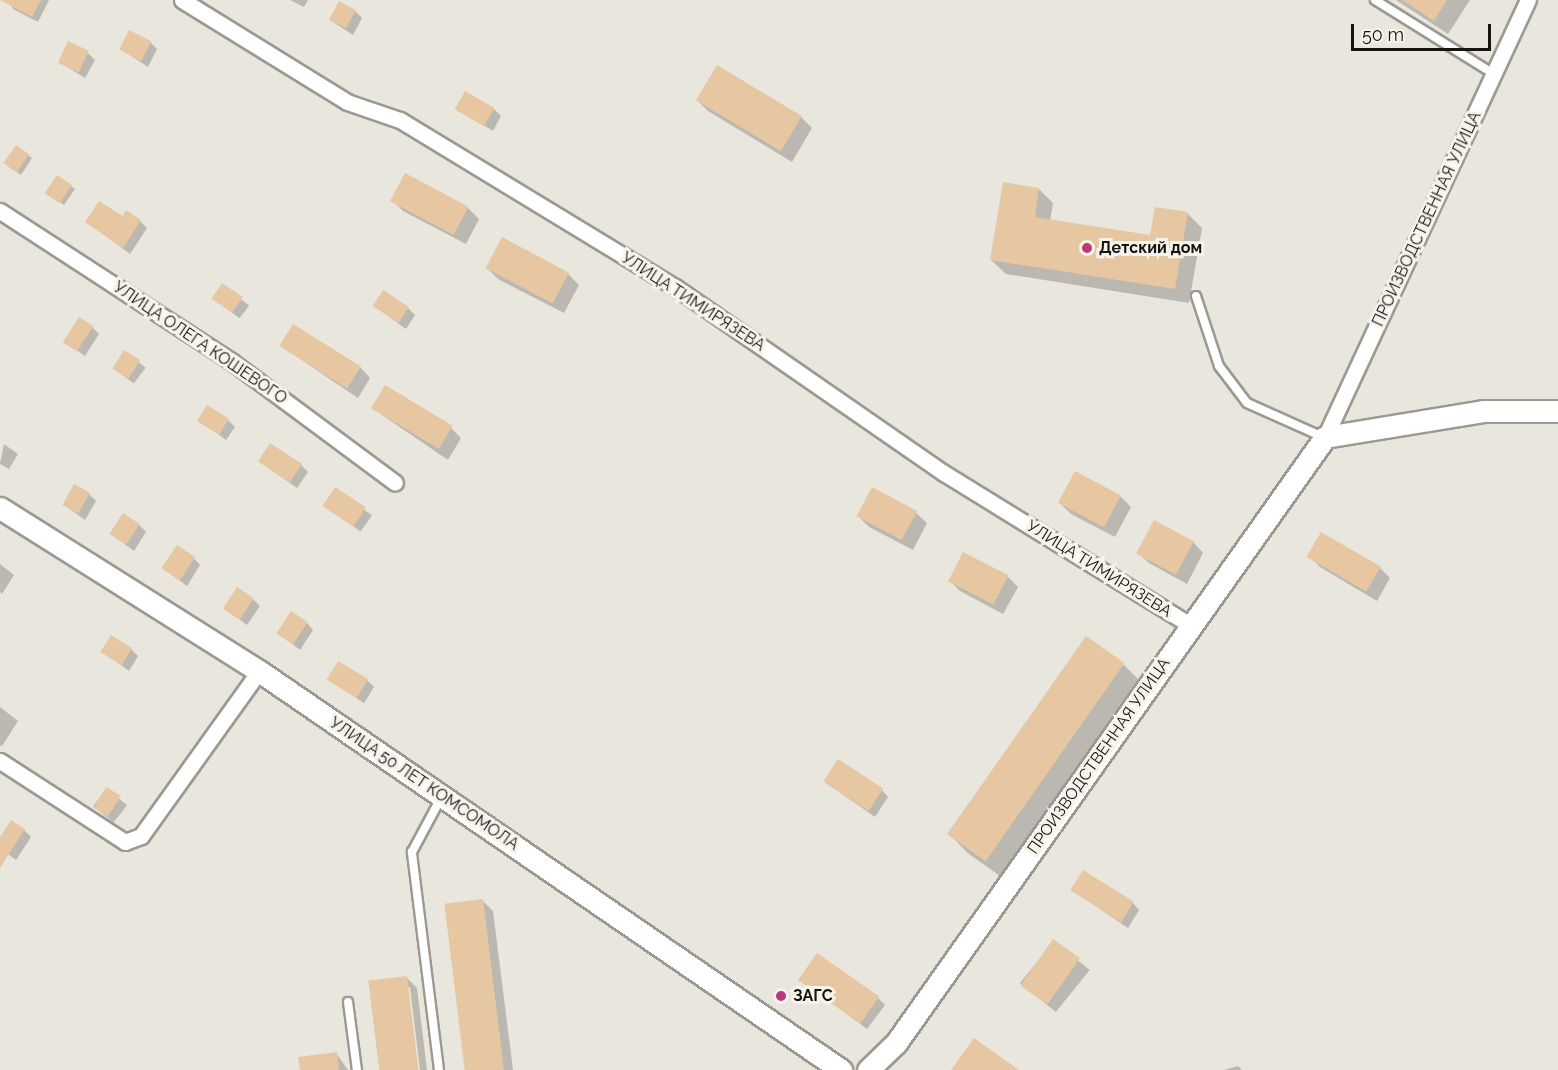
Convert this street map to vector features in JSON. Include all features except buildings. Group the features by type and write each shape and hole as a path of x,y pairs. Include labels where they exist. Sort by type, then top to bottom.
{"street":[{"name":"УЛИЦА ТИМИРЯЗЕВА","path":"182,0 346,102 400,120 675,287 944,473 1192,626"},
{"name":"ПРОИЗВОДСТВЕННАЯ УЛИЦА","path":"868,1070 896,1043 1325,437 1528,0"},
{"name":"УЛИЦА ОЛЕГА КОШЕВОГО","path":"0,211 231,361 395,483"},
{"path":"1325,437 1483,411 1558,411"},
{"name":"УЛИЦА 50 ЛЕТ КОМСОМОЛА","path":"0,508 259,671 841,1070"},
{"path":"0,761 124,842 141,836 259,671"}],"lane":[{"path":"1375,0 1494,74"},
{"path":"1196,296 1219,366 1247,403 1325,437"},
{"path":"439,1070 412,852 442,796"},
{"path":"348,1002 357,1070"}],"place":[{"name":"Детский дом","path":"1087,248"},
{"name":"ЗАГС","path":"781,996"}]}
